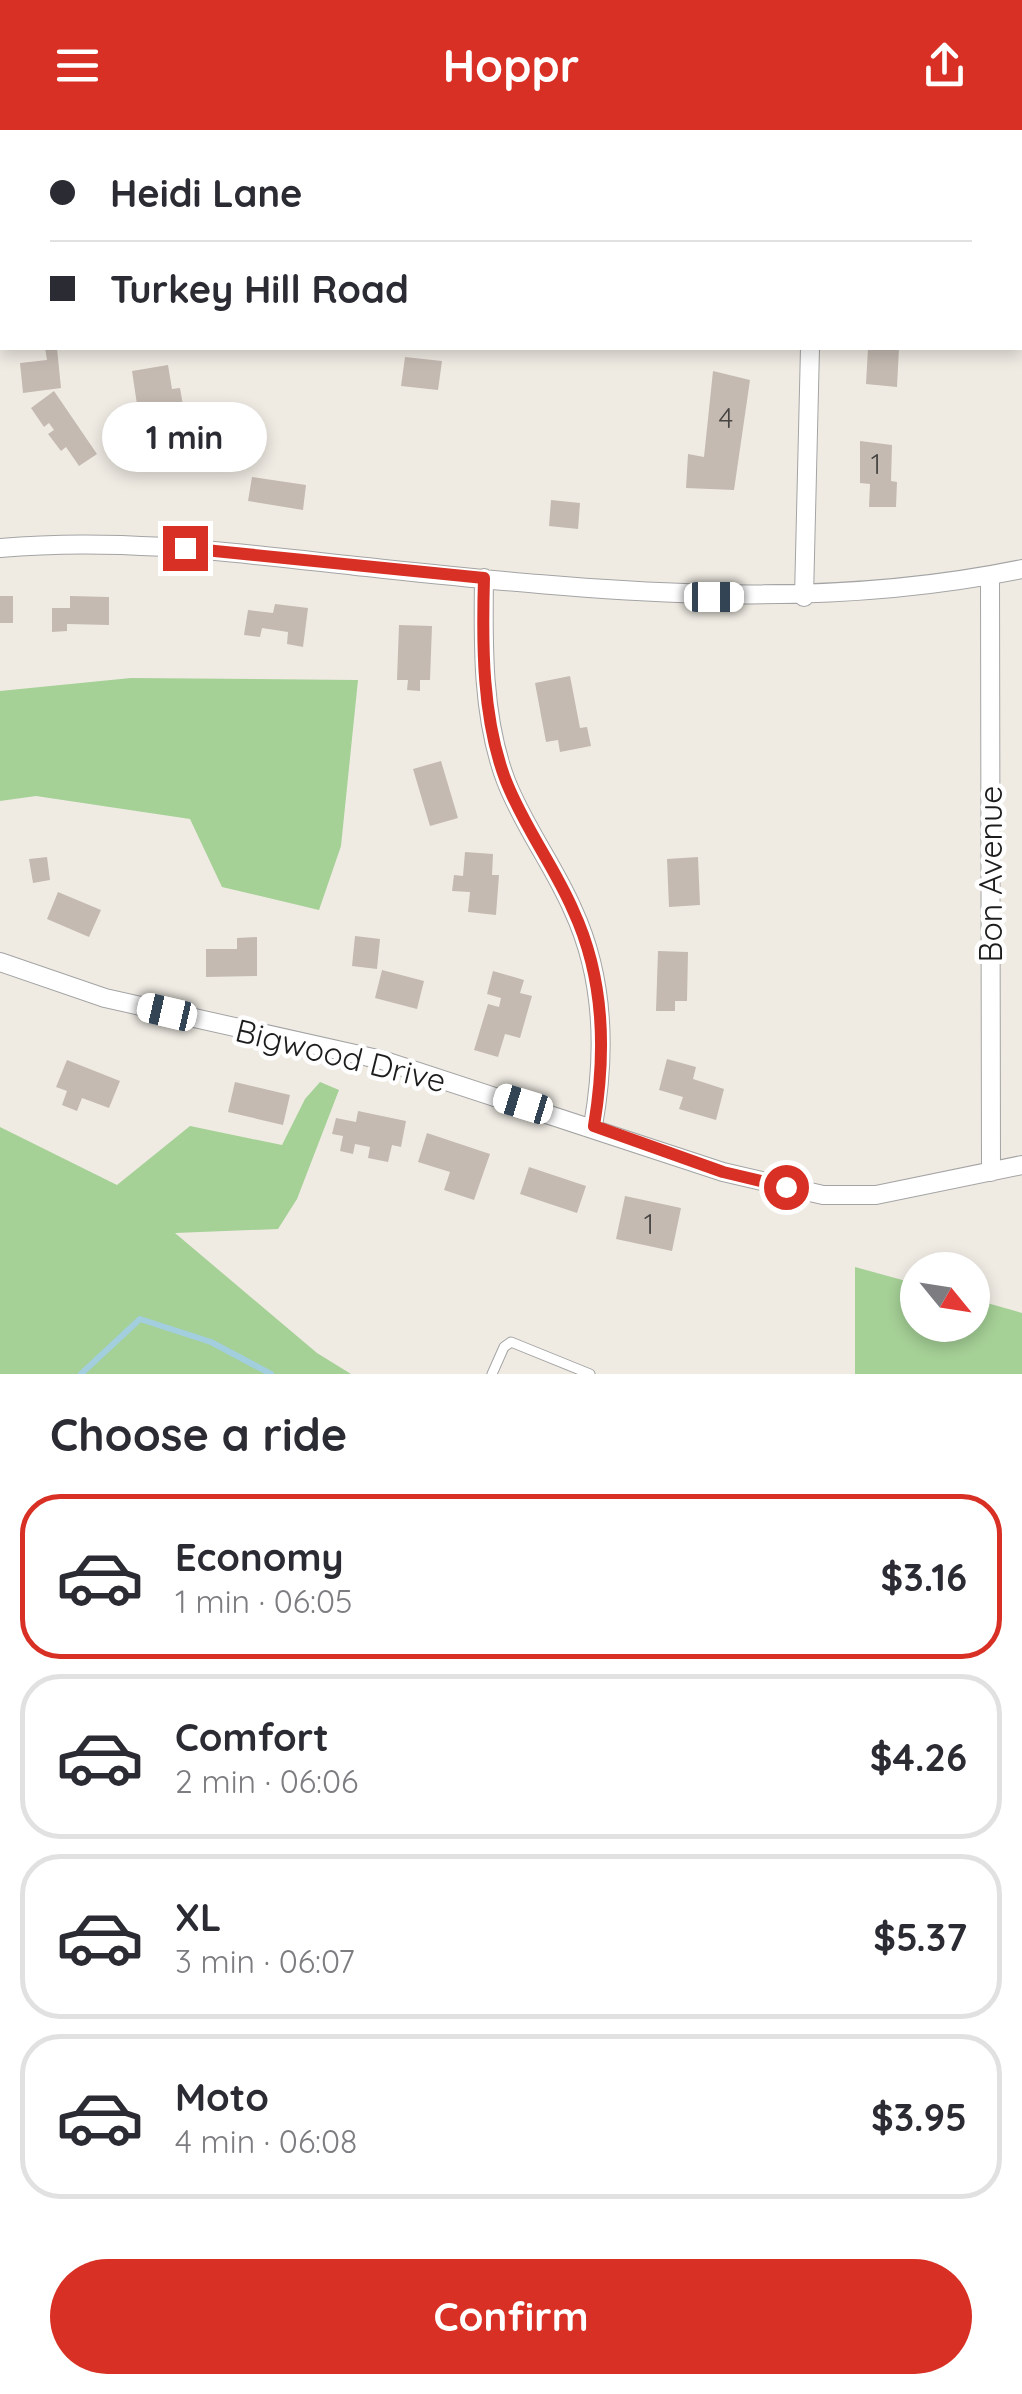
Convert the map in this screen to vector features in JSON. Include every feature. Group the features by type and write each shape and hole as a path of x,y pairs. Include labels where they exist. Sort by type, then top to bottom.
{"street":[{"path":"804,597 810,350"},
{"path":"0,548 82,543 185,548 714,597 889,592 1022,569"},
{"name":"Bon Avenue","path":"990,576 991,1172"},
{"path":"484,578 488,696 498,753 526,823 574,910 596,983 604,1069 594,1126"},
{"name":"Bigwood Drive","path":"0,962 104,998 382,1060 594,1126 723,1172 823,1195 876,1195 1022,1165"}],"lane":[{"path":"492,1374 504,1347 512,1342 590,1374"}],"green space":[{"path":"131,678 358,680 341,846 319,910 222,887 190,819 36,796 0,801 0,691"},
{"path":"320,1082 339,1090 297,1199 278,1229 175,1233 317,1353 351,1374 0,1374 0,1127 117,1185 190,1126 282,1145 305,1099"},
{"path":"855,1267 900,1279 900,1342 990,1342 990,1304 1022,1313 1022,1374 855,1374"}],"building":[{"path":"45,350 57,350 61,388 23,393 20,363 47,360"},
{"path":"868,350 899,350 897,387 866,384"},
{"path":"405,357 442,361 438,390 401,386"},
{"path":"168,365 172,389 180,388 184,411 139,418 132,371"},
{"path":"713,371 750,380 734,490 686,488 688,454 704,457"},
{"path":"54,391 97,454 79,466 66,447 61,451 48,434 54,430 49,423 44,427 31,408"},
{"path":"860,441 892,445 891,481 897,482 896,507 869,507 870,484 860,483"},
{"path":"252,477 306,485 303,510 248,501"},
{"path":"551,500 580,503 578,529 549,526"},
{"path":"0,596 13,596 13,623 0,623"},
{"path":"70,596 109,597 109,625 67,624 67,631 52,632 52,608 70,608"},
{"path":"275,604 308,608 303,647 287,644 288,632 262,628 260,637 244,635 248,610 273,613"},
{"path":"399,625 432,626 430,680 420,680 420,691 407,690 408,680 397,680"},
{"path":"570,676 580,728 587,727 591,746 560,752 558,740 546,742 535,683"},
{"path":"441,761 458,818 430,826 413,769"},
{"path":"465,852 493,854 492,875 499,875 496,915 468,912 470,892 452,891 454,875 463,876"},
{"path":"47,857 50,880 33,883 29,859"},
{"path":"698,857 700,905 669,907 667,859"},
{"path":"58,892 101,910 89,937 47,919"},
{"path":"355,936 380,939 377,969 352,966"},
{"path":"257,937 257,976 206,977 206,949 237,949 237,938"},
{"path":"658,951 688,952 687,1001 675,1001 675,1011 656,1011"},
{"path":"382,970 424,981 417,1009 375,998"},
{"path":"493,971 524,980 520,993 532,996 520,1038 505,1034 498,1057 474,1050 488,1004 499,1007 501,998 487,994"},
{"path":"667,1059 696,1067 693,1079 724,1089 716,1120 679,1109 683,1097 659,1090"},
{"path":"67,1060 120,1081 109,1108 82,1098 77,1111 62,1105 67,1091 56,1087"},
{"path":"235,1082 290,1095 283,1125 228,1112"},
{"path":"358,1111 406,1121 401,1147 392,1145 388,1162 368,1158 370,1147 355,1144 353,1154 340,1151 343,1136 332,1134 336,1118 356,1122"},
{"path":"427,1133 490,1154 474,1200 444,1190 450,1172 418,1162"},
{"path":"529,1167 586,1186 577,1213 520,1194"},
{"path":"625,1196 681,1208 672,1251 616,1239"}],"waterway":[{"path":"81,1374 140,1319 211,1342 271,1374"}],"route":[{"path":"185,548 484,578 488,696 498,753 526,823 574,910 596,983 604,1069 594,1126 723,1172 786,1187"}]}
